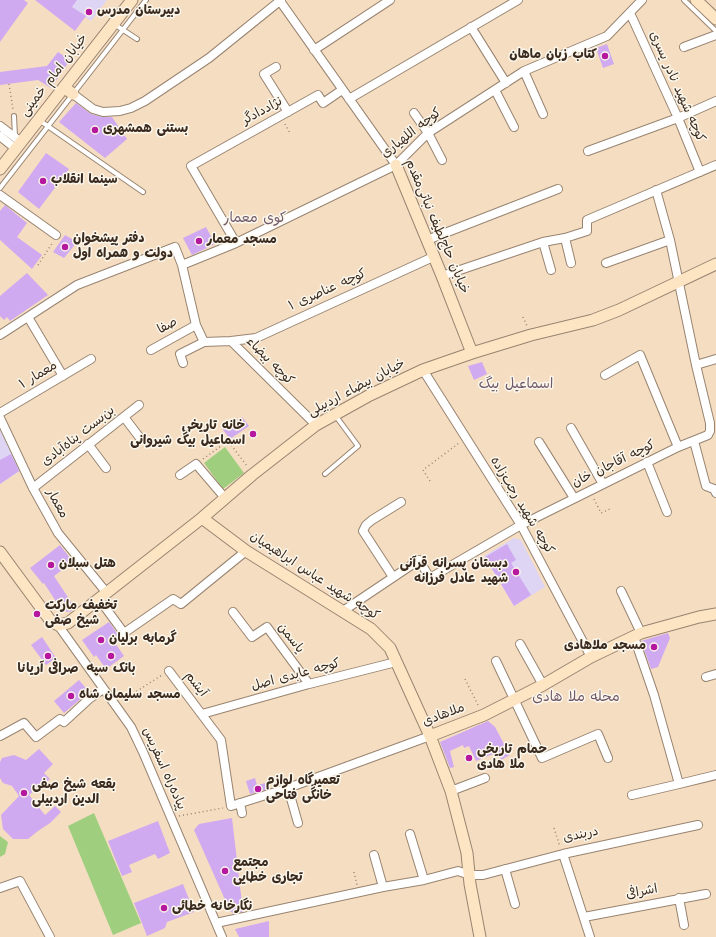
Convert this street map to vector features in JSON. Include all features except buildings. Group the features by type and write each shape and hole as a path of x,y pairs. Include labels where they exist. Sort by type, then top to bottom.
{"street":[{"name":"خیابان امام خمینی","path":"0,169 17,143 44,123 69,91 113,24 132,0"},
{"path":"314,50 390,0"},
{"path":"349,99 518,0"},
{"name":"کوچه اللهیاری","path":"182,265 236,242 396,166 428,133 524,71 607,36 642,0"},
{"path":"696,0 716,19"},
{"path":"69,91 93,109 103,112 120,111 131,108 154,96 209,58 281,1"},
{"name":"خیابان حاج‌لطیف نباتی‌مقدم","path":"281,1 396,166 472,353"},
{"name":"کوچه شهید نادر یسری","path":"630,13 678,118 700,172"},
{"path":"471,27 506,83"},
{"path":"684,47 716,35"},
{"path":"276,67 264,74 284,114"},
{"path":"524,71 543,114"},
{"name":"نژاددادگر","path":"236,242 191,166 318,95 323,103 342,90"},
{"path":"495,90 514,127"},
{"path":"588,150 678,118 716,101"},
{"path":"414,112 428,133 442,160"},
{"path":"0,126 17,143"},
{"path":"0,136 17,143"},
{"path":"442,276 543,242 565,238 587,231 587,220 716,165"},
{"path":"427,240 558,189"},
{"path":"656,190 670,240 696,365 713,422"},
{"path":"0,194 42,222 56,235"},
{"path":"565,238 571,263"},
{"path":"606,263 670,240"},
{"path":"543,242 551,270"},
{"path":"0,335 77,285 175,247 182,265 196,325 204,342 180,354 183,363"},
{"name":"کوچه عناصری ۱","path":"231,341 256,338 433,257"},
{"name":"خیابان بیضاء اردبیلی","path":"58,625 68,623 202,518 254,474 316,425 370,395 423,370 472,353 530,335 593,320 619,310 716,264"},
{"path":"28,317 63,376"},
{"name":"صفا","path":"152,350 196,325"},
{"name":"کوچه بیضاء","path":"204,342 231,341 316,425"},
{"path":"605,375 640,355 678,447"},
{"name":"معمار ۱","path":"0,413 91,359"},
{"path":"696,365 716,359"},
{"name":"کوچه شهید رجب‌زاده","path":"423,370 521,525 591,657"},
{"name":"بن‌بست پناه‌آبادی","path":"33,488 139,405"},
{"path":"124,417 140,438"},
{"name":"معمار","path":"0,418 33,488 58,533 102,596 124,633 174,599 180,604 246,551"},
{"name":"کوچه آقاجان خان","path":"393,577 419,560 430,578 521,525 678,447 708,435 713,422"},
{"path":"571,428 602,484"},
{"path":"694,441 706,486 714,489 716,493"},
{"path":"539,442 574,498"},
{"path":"88,444 106,468"},
{"path":"647,462 667,512"},
{"path":"180,475 196,464 225,498"},
{"path":"343,611 393,577 363,531 366,525 372,520 401,502"},
{"name":"کوچه شهید عباس ابراهیمیان","path":"202,518 246,551 343,611 371,629 380,637 390,648 430,736"},
{"path":"0,552 50,620 58,625"},
{"path":"621,591 638,635 679,784"},
{"name":"یاسمن","path":"233,612 252,638 267,627 309,684"},
{"name":"ملاهادی","path":"230,806 288,788 484,715 513,699 542,686 591,657 638,635 716,614"},
{"name":"پیاده‌راه اسفریس","path":"58,625 131,727 172,818 222,937"},
{"path":"520,644 542,686"},
{"path":"496,661 542,758 598,734 608,758"},
{"name":"کوچه عابدی اصل","path":"202,714 309,684 396,662"},
{"name":"آیشم","path":"169,671 221,740 230,806"},
{"path":"706,677 716,674"},
{"path":"0,736 24,723 36,737 60,719 64,722 89,699 103,689"},
{"path":"430,736 451,791 467,854 470,884 480,937"},
{"path":"632,795 716,775"},
{"path":"451,791 485,778"},
{"path":"288,788 298,824"},
{"path":"240,803 242,813"},
{"name":"دربندی","path":"216,923 458,872 470,875 483,875 563,854 698,825"},
{"path":"410,834 424,880"},
{"path":"563,854 590,937"},
{"path":"374,855 383,887"},
{"path":"505,869 515,904"},
{"path":"0,888 20,881 50,937"},
{"name":"اشرافی","path":"584,917 706,894"},
{"path":"679,898 684,925"}],"lane":[{"path":"69,91 123,30 146,0"},
{"path":"684,0 716,31"},
{"path":"113,24 137,39"},
{"path":"14,116 17,143"},
{"path":"0,188 44,123 143,192"},
{"path":"326,474 358,446 335,415"}],"path":[{"path":"9,84 14,116"},
{"path":"284,114 290,132"},
{"path":"404,129 416,144"},
{"path":"38,265 56,235"},
{"path":"430,480 423,470 466,438"},
{"path":"196,464 228,441 254,474"},
{"path":"590,490 601,513 610,509"},
{"path":"115,705 169,671"},
{"path":"465,679 484,715"},
{"path":"172,818 230,806"},
{"path":"554,828 563,854"},
{"path":"354,872 359,892"}],"shaded area":[{"name":"دبیرستان مدرس","path":"63,0 107,0 91,21"},
{"path":"0,430 20,471 0,484"},
{"name":"دبستان پسرانه قرآنی شهید عادل فرزانه","path":"514,538 521,540 545,587 514,606 484,556"}],"green space":[{"path":"225,447 244,473 223,489 204,463"},
{"path":"94,813 141,923 113,935 68,826"},
{"path":"0,836 8,842 5,854 0,857"}],"place":[{"name":"دبیرستان مدرس","path":"89,12"},
{"name":"کتاب زبان ماهان","path":"605,56"},
{"name":"بستنی همشهری","path":"95,130"},
{"name":"سینما انقلاب","path":"43,181"},
{"name":"مسجد معمار","path":"199,241"},
{"name":"دفتر پیشخوان دولت و همراه اول","path":"65,247"},
{"name":"خانه تاریخی اسماعیل بیگ شیروانی","path":"253,434"},
{"name":"هتل سبلان","path":"51,565"},
{"name":"دبستان پسرانه قرآنی شهید عادل فرزانه","path":"516,572"},
{"name":"تخفیف مارکت شیخ صفی","path":"37,614"},
{"name":"گرمابه برلیان","path":"101,640"},
{"name":"مسجد ملاهادی","path":"654,647"},
{"name":"صرافی آریانا","path":"48,656"},
{"name":"بانک سپه","path":"111,656"},
{"name":"مسجد سلیمان شاه","path":"71,696"},
{"name":"حمام تاریخی ملا هادی","path":"469,758"},
{"name":"تعمیرگاه لوازم خانگی فتاحی","path":"258,789"},
{"name":"بقعه شیخ صفی الدین اردبیلی","path":"24,793"},
{"name":"مجتمع تجاری خطایی","path":"225,871"},
{"name":"نگارخانه خطائی","path":"164,908"}],"district":[{"name":"کوی معمار","path":"255,220"},
{"name":"اسماعیل بیگ","path":"516,386"},
{"name":"محله ملا هادی","path":"576,699"}]}
